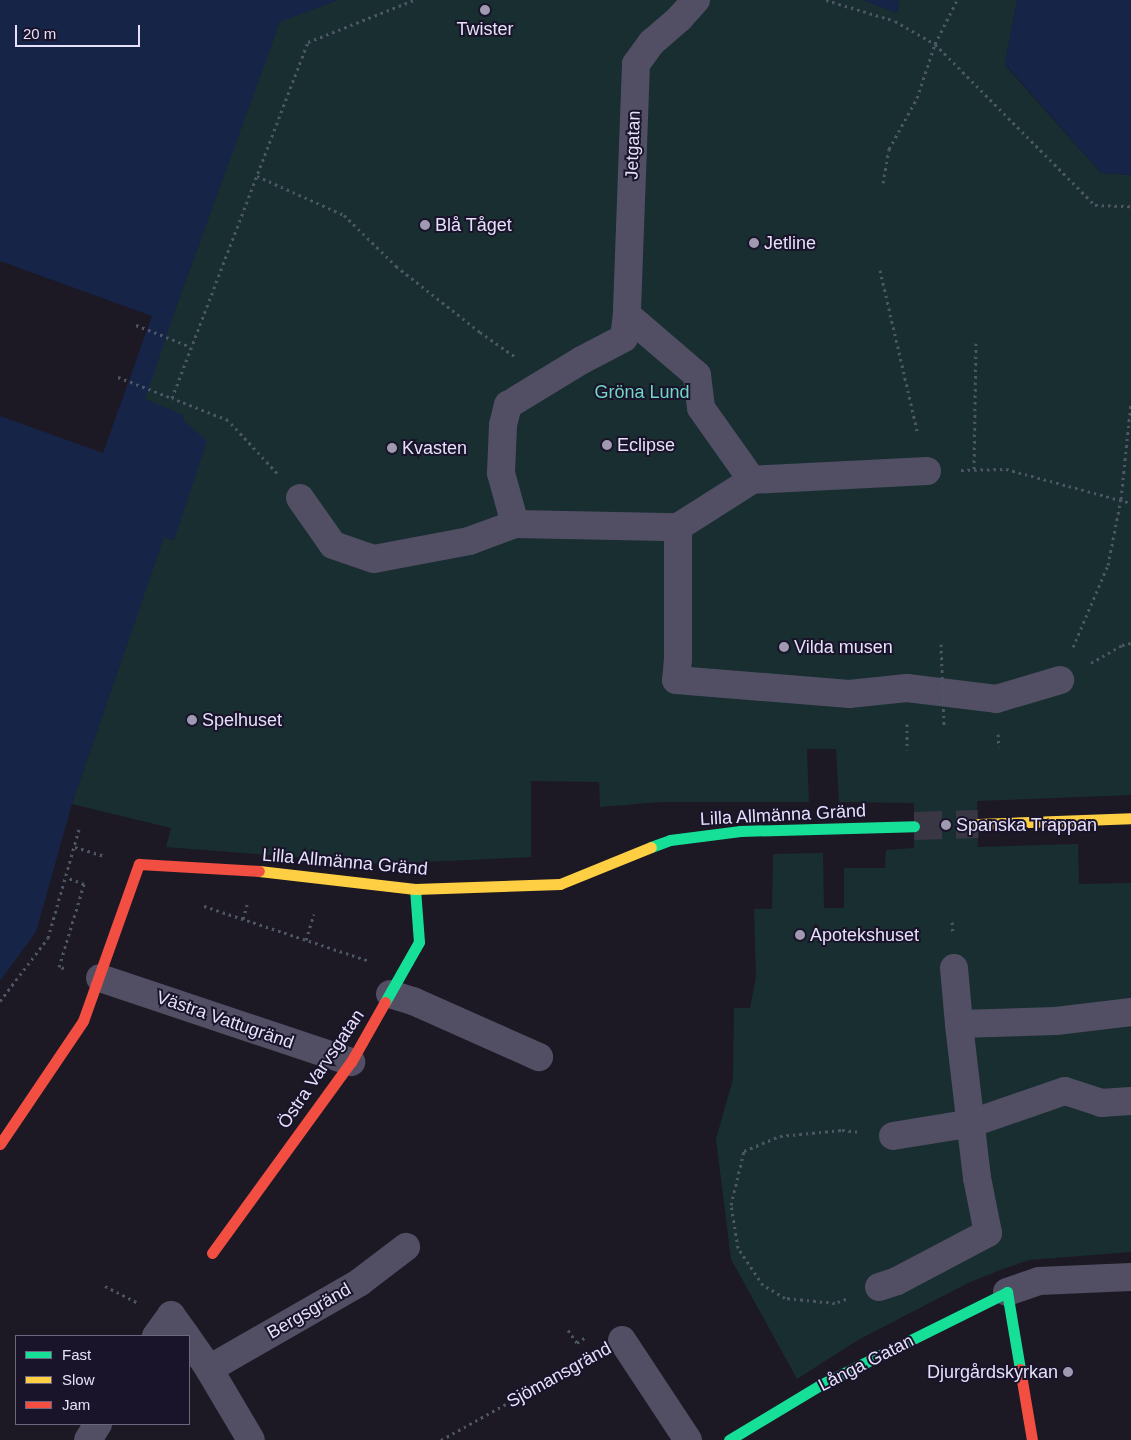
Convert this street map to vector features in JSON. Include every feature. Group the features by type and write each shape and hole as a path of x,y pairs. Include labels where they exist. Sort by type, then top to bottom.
{"street":[{"name":"Jetgatan","path":"626,326 636,64 652,42 680,18 696,0"},
{"path":"514,524 501,473 504,425 508,405 626,326 698,375 702,408 752,480"},
{"path":"300,498 333,545 374,559 469,541 514,524 678,527 752,480 927,471"},
{"path":"678,527 678,659 676,680 849,694 907,688 996,699 1060,680"},
{"path":"978,824 1131,818"},
{"name":"Lilla Allmänna Gränd","path":"0,1144 83,1021 100,978 139,864 257,871 415,889 560,884 670,840 740,831 914,826"},
{"name":"Östra Varvsgatan","path":"212,1253 351,1062 419,942 415,889"},
{"path":"879,1287 897,1281 988,1233 976,1178 972,1123 954,968"},
{"name":"Västra Vattugränd","path":"100,978 351,1062"},
{"path":"396,983 413,1000 539,1057"},
{"path":"959,1024 1056,1021 1131,1012"},
{"path":"893,1136 972,1123 1065,1092 1101,1103 1131,1101"},
{"name":"Bergsgränd","path":"209,1368 360,1282 406,1247"},
{"name":"Långa Gatan","path":"729,1440 820,1385 1006,1292 1039,1281 1131,1277"},
{"path":"1006,1292 1032,1440"},
{"name":"Sjömansgränd","path":"622,1340 688,1440"},
{"path":"190,1341 209,1368 251,1440"}],"path":[{"path":"172,398 308,42 414,0"},
{"path":"826,0 895,22 935,44 1095,204 1131,206"},
{"path":"883,183 889,149 917,98 935,44 957,0"},
{"path":"257,176 344,215 396,266 480,332 516,357 534,389"},
{"path":"880,270 927,471 1006,469 1121,499 1131,504"},
{"path":"136,325 191,347"},
{"path":"974,469 976,340"},
{"path":"118,377 228,420 300,498"},
{"path":"1060,680 1108,565 1121,499 1131,403"},
{"path":"941,644 944,725"},
{"path":"1060,680 1122,645 1131,644"},
{"path":"0,1001 48,938 80,826"},
{"path":"75,847 100,855"},
{"path":"243,919 248,902"},
{"path":"206,906 306,940 396,983"},
{"path":"306,940 311,922"},
{"path":"835,1303 785,1298 763,1285 738,1248 731,1205 744,1151 780,1136 842,1130 893,1136"},
{"path":"105,1286 128,1299"},
{"path":"568,1330 578,1344 591,1334"},
{"name":"Sjömansgränd","path":"441,1440 622,1340"}],"green space":[{"name":"Gröna Lund","path":"338,0 863,0 897,13 899,0 1017,0 1005,65 1101,173 1131,175 1131,795 977,801 978,847 1078,844 1079,884 1131,883 1131,1252 1029,1260 1000,1270 968,1283 858,1340 797,1379 731,1259 716,1139 733,1079 734,1008 750,1008 756,977 754,909 772,909 773,854 823,853 824,908 844,908 844,868 885,868 886,850 914,848 914,803 839,802 836,749 807,749 809,802 661,802 600,807 599,782 531,781 531,857 381,864 166,847 171,828 72,804 164,536 173,540 145,399 0,261 174,313 280,21"}],"water":[{"path":"0,0 338,0 280,22 174,313 145,399 184,415 184,421 207,441 174,540 164,537 72,804 36,932 0,981"},
{"path":"863,0 899,0 897,13"},
{"path":"1017,0 1131,0 1131,175 1101,173 1005,64"}],"pier":[{"path":"0,261 152,316 103,453 0,416"}],"tunnel":[{"path":"914,826 978,824"}],"traffic: fast":[{"path":"651,847 670,840 740,831 914,826"},
{"path":"385,1002 419,942 415,889"},
{"path":"729,1440 820,1385 1007,1292 1020,1369"}],"traffic: slow":[{"path":"978,824 1131,818"},
{"path":"259,871 415,889 560,884 651,847"}],"traffic: jam":[{"path":"0,1144 83,1021 139,864 259,871"},
{"path":"212,1253 351,1062 385,1002"},
{"path":"1020,1369 1032,1440"}],"place":[{"name":"Twister","path":"485,10"},
{"name":"Blå Tåget","path":"425,225"},
{"name":"Jetline","path":"754,243"},
{"name":"Eclipse","path":"607,445"},
{"name":"Kvasten","path":"392,448"},
{"name":"Vilda musen","path":"784,647"},
{"name":"Spelhuset","path":"192,720"},
{"name":"Spanska Trappan","path":"946,825"},
{"name":"Apotekshuset","path":"800,935"},
{"name":"Djurgårdskyrkan","path":"1068,1372"}]}
